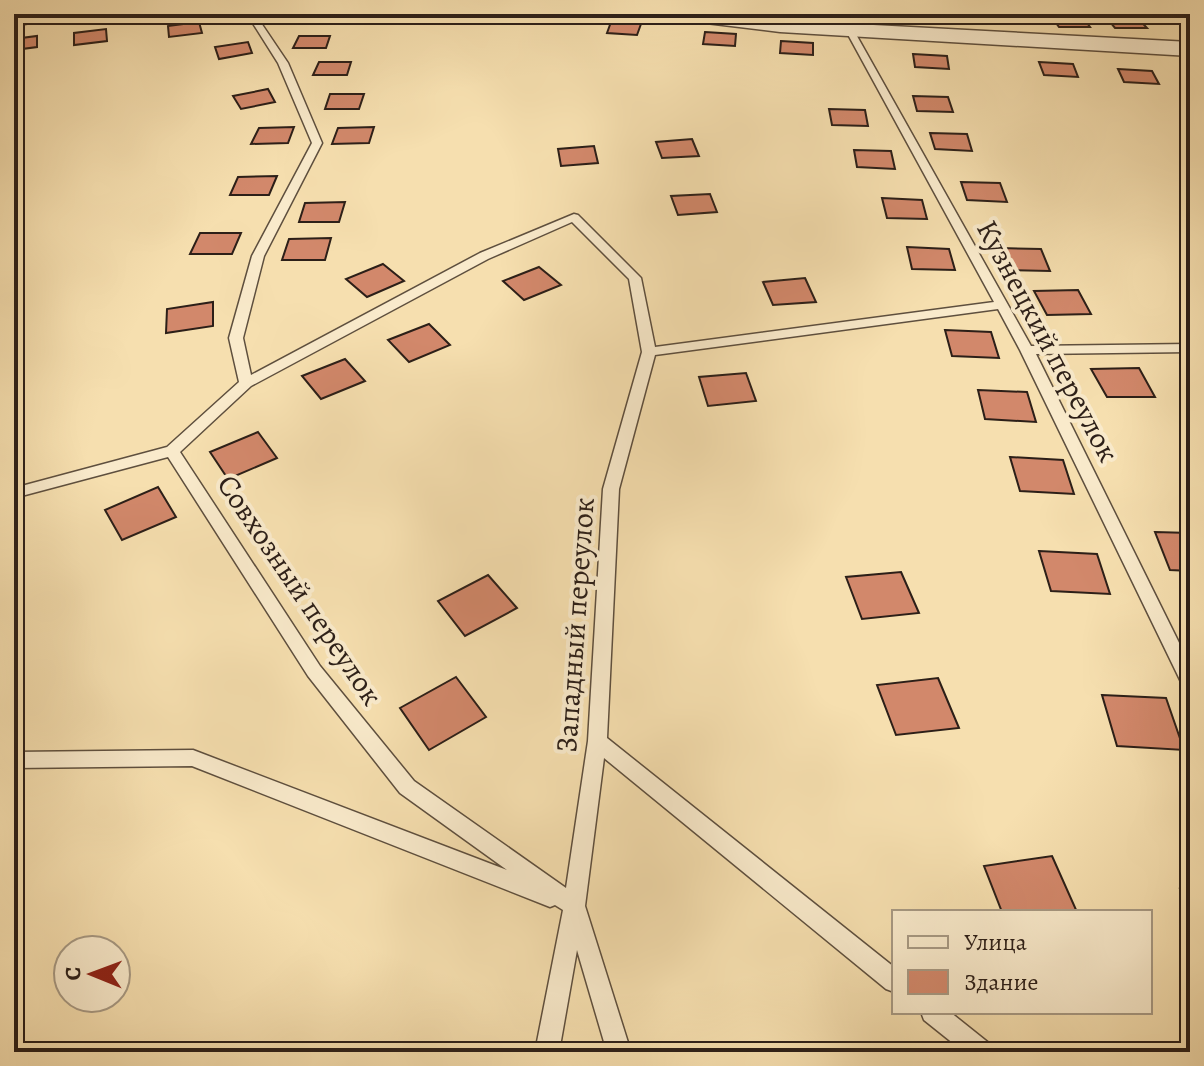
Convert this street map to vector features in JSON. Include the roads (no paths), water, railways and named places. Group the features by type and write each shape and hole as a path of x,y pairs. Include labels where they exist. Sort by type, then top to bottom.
{"street":[{"path":"14,20 50,14"},
{"path":"681,14 780,26 1190,49"}],"lane":[{"path":"14,493 172,451 246,383 236,338 258,256 317,143 283,63 251,14"},
{"name":"Кузнецкий переулок","path":"849,29 1027,350 1190,683"},
{"name":"Западный переулок","path":"246,383 484,256 574,217 635,278 649,352 611,489 597,741 574,906 547,1052"},
{"path":"649,352 1003,305"},
{"path":"1027,350 1190,348"},
{"name":"Совхозный переулок","path":"172,451 314,671 407,787 574,906"},
{"path":"597,741 892,979"},
{"path":"14,760 193,758 574,906 619,1052"},
{"path":"934,1014 982,1052"}]}
